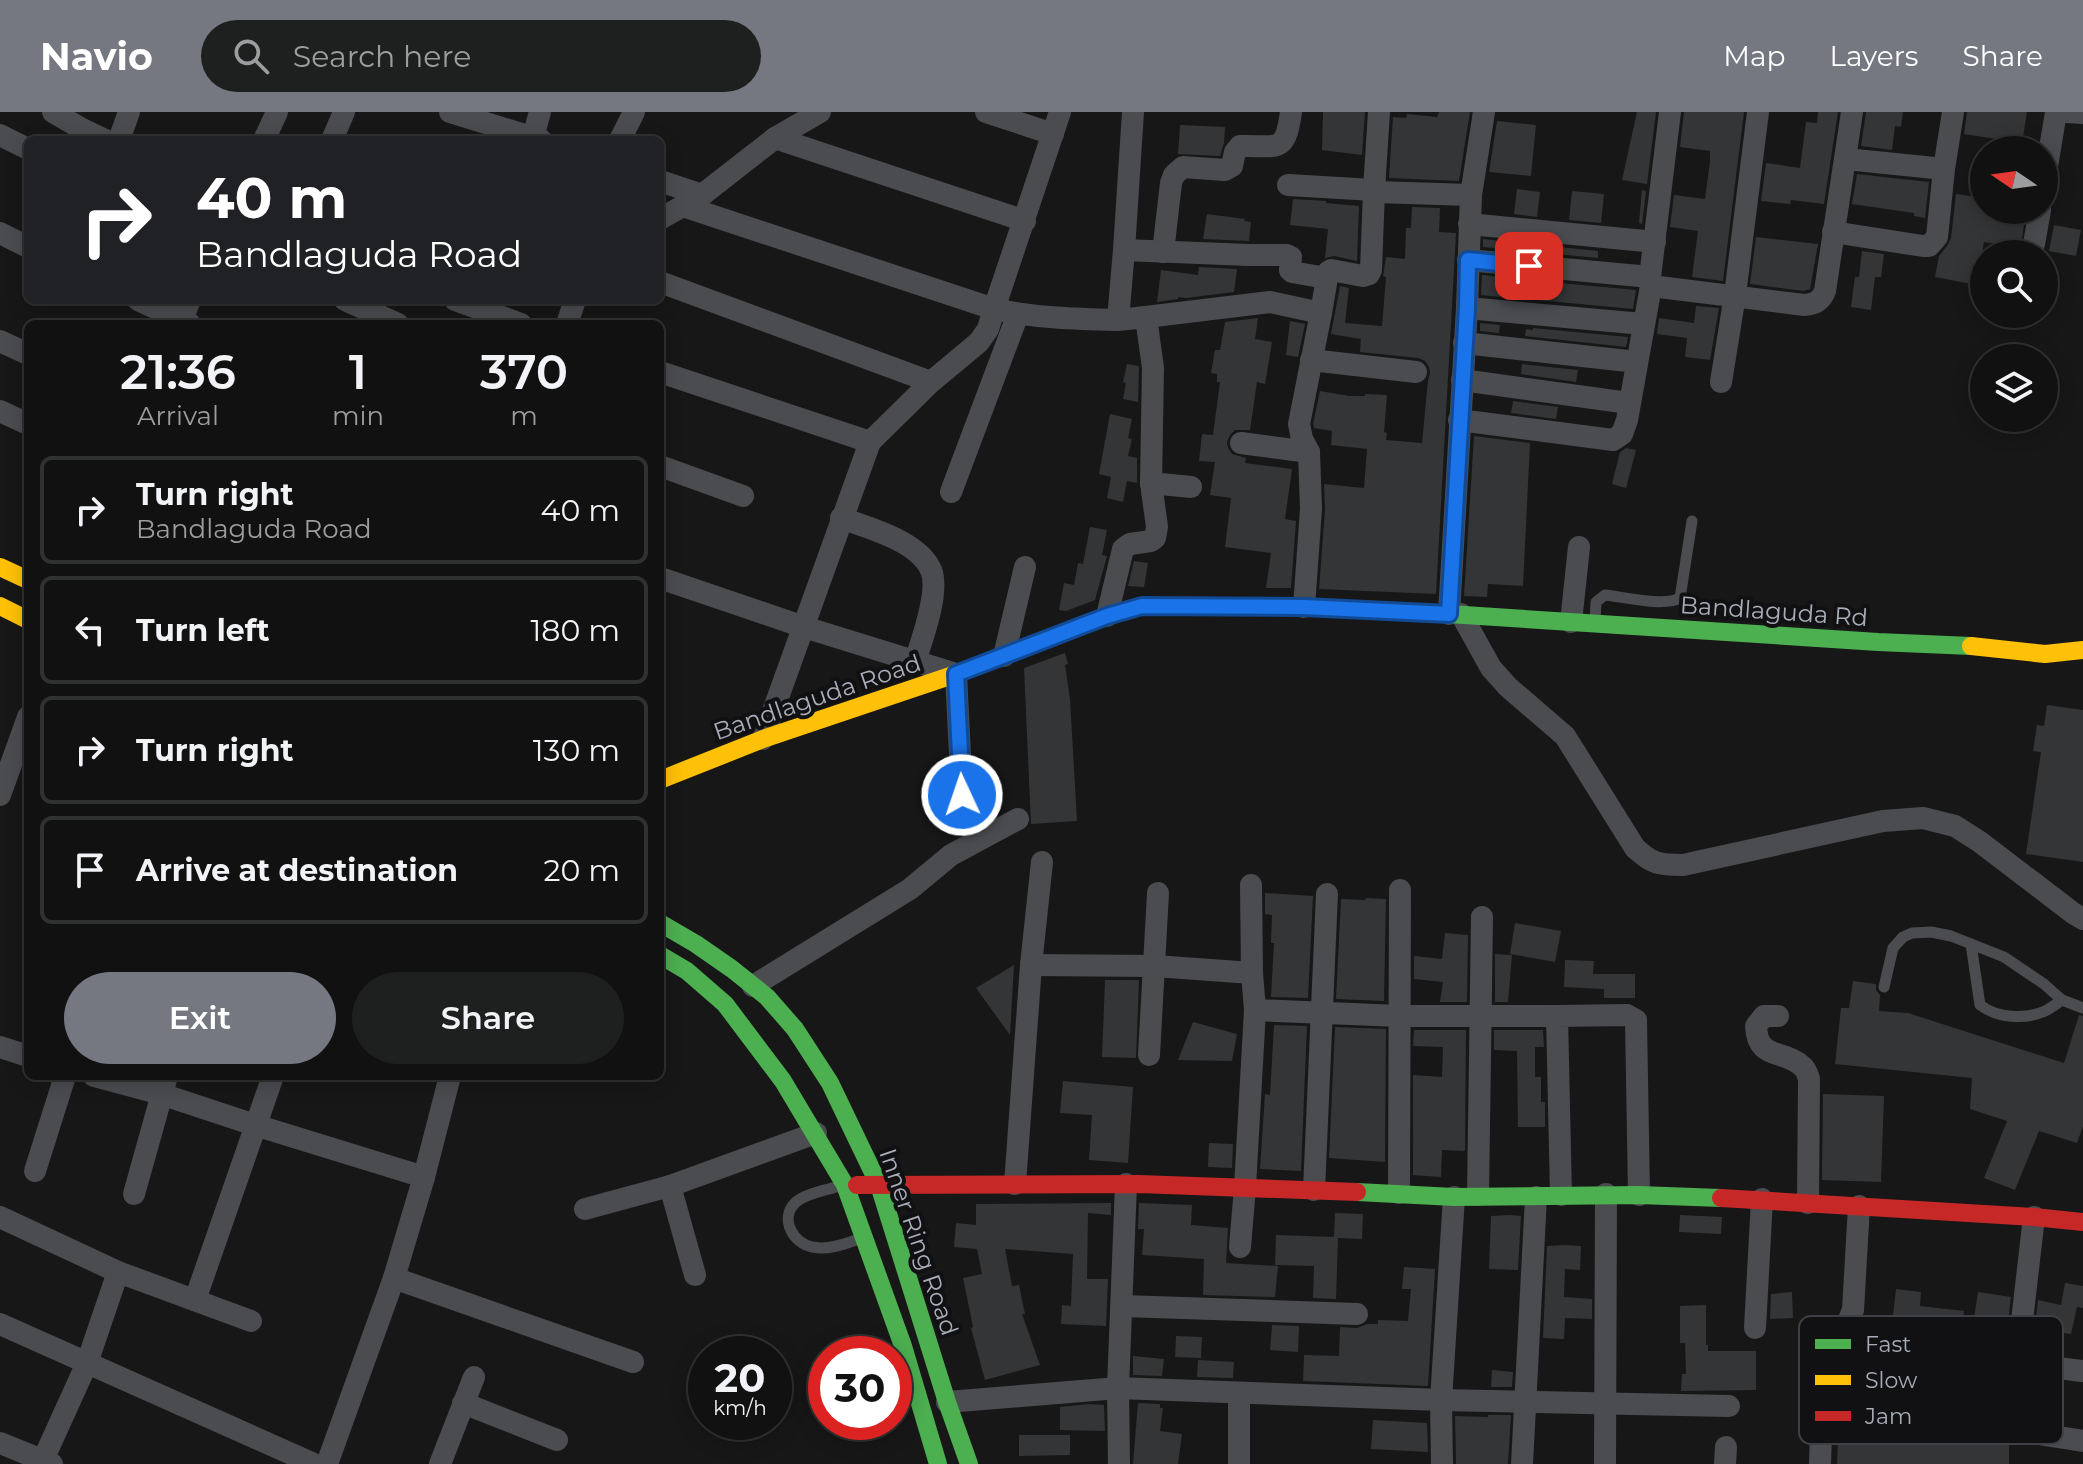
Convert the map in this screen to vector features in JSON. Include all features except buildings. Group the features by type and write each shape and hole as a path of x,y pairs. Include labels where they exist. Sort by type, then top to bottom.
{"main road":[{"path":"0,567 24,578"},
{"path":"0,606 24,618"},
{"name":"Bandlaguda Road","path":"664,778 763,739 956,674 1107,616 1142,606 1304,607 1455,614"},
{"name":"Bandlaguda Rd","path":"1455,614 1595,623 1664,615 2045,654 2083,650"},
{"name":"Inner Ring Road","path":"664,925 696,944 767,997 795,1029 830,1083 879,1185 969,1464"},
{"name":"Inner Ring Road","path":"664,957 687,971 725,1004 783,1081 845,1185 903,1346 938,1464"},
{"path":"845,1185 1126,1184 1454,1197 1606,1194 1762,1199 2083,1221"}],"street":[{"path":"53,112 82,121 100,136"},
{"path":"120,136 129,112"},
{"path":"266,136 277,112"},
{"path":"334,136 344,112"},
{"path":"450,112 530,136"},
{"path":"537,136 540,112"},
{"path":"622,136 634,112"},
{"path":"664,217 693,200 775,138 820,112"},
{"path":"986,112 1053,134"},
{"path":"763,739 870,442 931,382 985,336 1060,112"},
{"path":"1118,320 1133,112"},
{"path":"1163,252 1171,183 1178,170 1183,167 1225,170 1232,166 1235,152 1240,146 1278,145 1284,142 1291,112"},
{"path":"1304,607 1311,509 1309,452 1299,424 1328,272 1363,276 1371,270 1379,112"},
{"path":"1484,112 1469,224 1459,420 1455,614 1491,668 1508,687 1565,736 1635,848 1649,861 1683,865 1883,821 1923,818 1955,826 2083,919"},
{"path":"1459,420 1613,440 1622,434 1650,281 1670,112"},
{"path":"1721,382 1758,112"},
{"path":"1468,260 1813,304 1822,299 1825,291 1852,112"},
{"path":"1833,232 1929,246 1937,237 1953,112"},
{"path":"2052,136 2056,112"},
{"path":"2066,112 2083,113"},
{"path":"0,135 24,147"},
{"path":"775,138 1025,221"},
{"path":"1846,159 1944,169"},
{"path":"664,183 693,200 994,309 1018,314 1118,320 1270,302 1321,313"},
{"path":"1288,185 1471,195"},
{"path":"1469,224 1655,242"},
{"path":"0,233 24,245"},
{"path":"1124,250 1287,255 1291,257 1292,272 1326,278"},
{"path":"664,283 931,382"},
{"path":"149,304 186,317"},
{"path":"354,304 389,320"},
{"path":"466,304 510,320"},
{"path":"1467,308 1643,324"},
{"path":"951,492 1018,314"},
{"path":"1107,616 1123,549 1130,544 1151,541 1157,534 1151,483 1153,368 1146,317"},
{"path":"0,341 24,352"},
{"path":"1464,343 1637,362"},
{"path":"1311,360 1416,372"},
{"path":"664,373 870,442"},
{"path":"1462,380 1629,403"},
{"path":"0,411 24,422"},
{"path":"1241,443 1309,452"},
{"path":"664,467 743,496"},
{"path":"1151,483 1191,487"},
{"path":"841,518 894,538 916,550 932,571 931,606 915,661"},
{"path":"1571,622 1579,547"},
{"path":"1004,656 1025,567"},
{"path":"664,579 956,674 962,795"},
{"path":"0,795 24,728"},
{"path":"753,986 910,889 951,855 1018,819"},
{"path":"1015,1184 1042,862"},
{"path":"1240,1247 1255,1010 1251,885"},
{"path":"1399,1193 1400,890"},
{"path":"1149,1055 1158,893"},
{"path":"1314,1190 1327,894"},
{"path":"1478,1195 1482,917"},
{"path":"1031,965 1155,966 1252,973"},
{"path":"1255,1010 1399,1016 1627,1015 1636,1020 1639,1195"},
{"path":"1557,1016 1561,1195"},
{"path":"1778,1016 1764,1016 1756,1026 1756,1036 1768,1051 1805,1068 1809,1079 1808,1203"},
{"path":"0,1047 24,1055"},
{"path":"35,1171 64,1080"},
{"path":"125,1080 164,1085 255,1125 424,1177"},
{"path":"195,1300 272,1080"},
{"path":"327,1464 394,1278 449,1080"},
{"path":"134,1194 164,1085"},
{"path":"585,1209 670,1186 816,1133"},
{"path":"1119,1464 1118,1388 1126,1184"},
{"path":"670,1186 695,1275"},
{"path":"1605,1464 1606,1194"},
{"path":"1442,1464 1441,1400 1454,1197"},
{"path":"1522,1464 1536,1197"},
{"path":"1755,1328 1762,1199"},
{"path":"1850,1316 1859,1206"},
{"path":"0,1217 118,1272 251,1321"},
{"path":"2022,1316 2034,1217"},
{"path":"0,1443 48,1462 118,1272"},
{"path":"394,1278 633,1362"},
{"path":"1123,1306 1357,1314"},
{"path":"0,1324 314,1464"},
{"path":"440,1464 474,1377"},
{"path":"947,1402 1118,1388 1441,1400 1729,1406"},
{"path":"1239,1393 1239,1464"},
{"path":"463,1403 557,1440"},
{"path":"2063,1438 2083,1441"},
{"path":"1820,1464 1821,1444"}],"lane":[{"path":"1595,623 1596,602 1605,595 1664,615 1680,598 1692,521"},
{"path":"1884,987 1893,948 1903,937 1912,933 1931,932 1951,936 2004,957 2062,1000 2083,1008"},
{"path":"1971,944 1980,1005 1990,1012 2021,1016 2044,1012 2062,1000"},
{"path":"845,1185 795,1203 789,1212 793,1236 812,1247 837,1247 864,1238"}],"traffic: fast":[{"path":"1141,606 1304,607 1971,646"},
{"path":"664,925 732,969 767,997 795,1029 830,1083 879,1185 969,1464"},
{"path":"664,957 687,971 725,1004 783,1081 845,1185 903,1346 938,1464"},
{"path":"1357,1192 1454,1197 1639,1195 1721,1198"}],"traffic: slow":[{"path":"0,567 24,578"},
{"path":"0,606 24,618"},
{"path":"664,778 763,739 956,674 1141,606"},
{"path":"1971,646 2045,654 2083,650"}],"traffic: jam":[{"path":"857,1185 1139,1184 1357,1192"},
{"path":"1721,1198 2083,1222"}],"route":[{"path":"962,795 956,674 1107,616 1142,606 1304,607 1449,614 1468,260 1529,266"}]}
